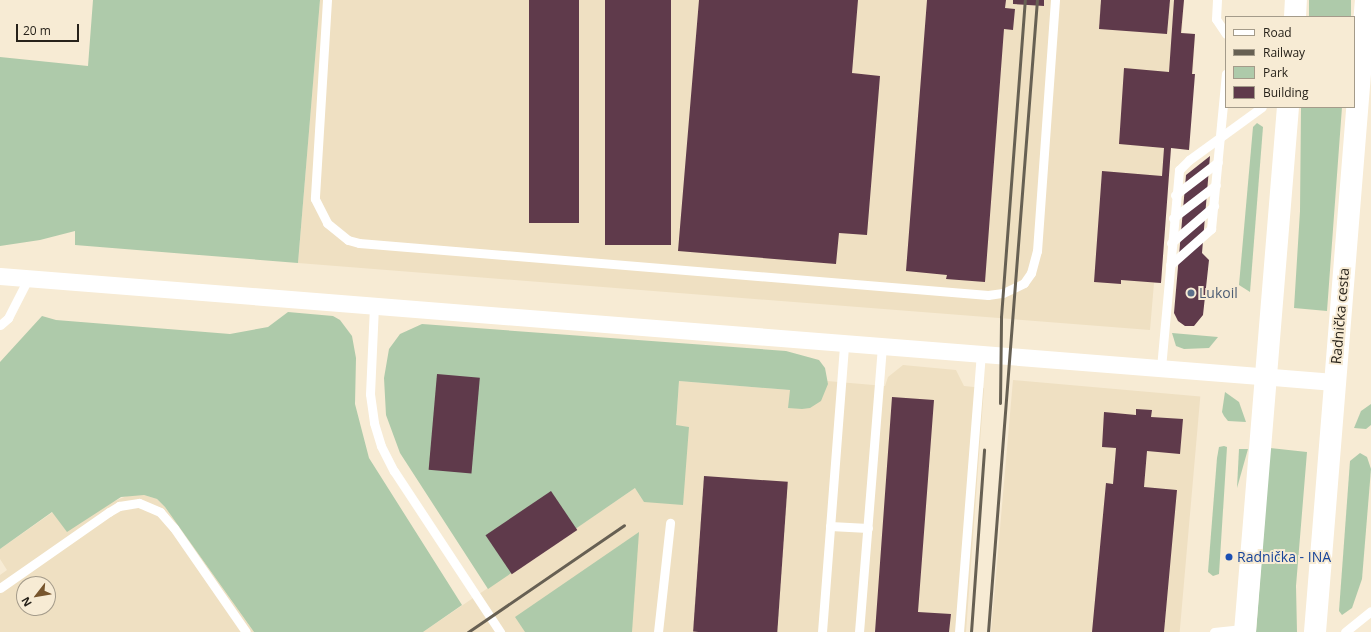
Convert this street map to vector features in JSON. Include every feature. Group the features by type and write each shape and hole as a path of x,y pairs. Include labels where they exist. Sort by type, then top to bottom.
{"main road":[{"path":"1295,16 1296,0"},
{"name":"Radnička cesta","path":"1315,632 1366,0"},
{"path":"1245,630 1288,108"}],"street":[{"path":"0,276 1334,382"}],"lane":[{"path":"327,0 315,199 327,223 348,240 359,243 988,295 1003,293 1024,283 1031,273 1037,251 1055,0"},
{"path":"1217,0 1216,19 1225,32"},
{"path":"1170,265 1212,229 1225,84"},
{"path":"1161,368 1177,176 1183,165 1261,108"},
{"path":"1175,195 1218,162"},
{"path":"1173,218 1216,185"},
{"path":"1171,243 1214,206"},
{"path":"0,325 8,318 29,278"},
{"path":"374,306 370,394 374,423 381,446 394,471 500,632"},
{"path":"822,632 844,343"},
{"path":"859,632 882,345"},
{"path":"959,632 981,353"},
{"path":"0,588 109,512 119,506 139,503 160,512 174,528 246,632"},
{"path":"658,632 670,523"},
{"path":"830,526 868,528"},
{"path":"1345,632 1371,611"},
{"path":"1214,632 1245,630"}],"shaded area":[{"path":"320,0 1184,0 1182,33 1195,34 1189,150 1171,148 1161,283 1154,283 1150,330 298,263"},
{"path":"903,365 956,370 964,386 984,388 966,632 423,632 635,488 689,427 676,426 679,381 790,390 828,384 827,381 885,386 888,377"},
{"path":"1013,380 1200,396 1180,632 991,632"},
{"path":"129,495 144,495 157,499 165,507 254,632 0,632 0,575 7,570 0,559 0,549 53,512 110,503"}],"green space":[{"path":"93,0 320,0 298,263 75,245 75,231 40,240 0,246 0,57 88,66"},
{"path":"1309,0 1351,0 1351,16 1309,16"},
{"path":"1301,108 1342,108 1327,311 1294,308 1300,211"},
{"path":"1257,123 1263,127 1250,292 1239,285 1253,127"},
{"path":"288,312 333,316 340,320 352,336 356,358 355,404 369,458 462,605 423,632 254,632 165,507 157,499 144,495 121,497 67,532 52,512 0,549 0,362 42,316 56,320 230,334 268,327"},
{"path":"422,324 786,351 819,360 825,368 828,384 821,401 810,408 802,409 788,408 790,390 679,381 676,425 689,427 683,505 644,502 635,488 488,589 400,453 386,415 384,378 389,349 400,334"},
{"path":"1172,333 1218,337 1209,348 1184,349 1176,346"},
{"path":"1225,392 1239,402 1246,422 1228,421 1224,416 1222,412"},
{"path":"1371,404 1371,425 1366,429 1354,428 1361,411"},
{"path":"1219,447 1227,447 1219,574 1213,576 1208,572 1217,458"},
{"path":"1270,448 1307,452 1296,586 1297,632 1256,632"},
{"path":"1239,449 1248,449 1237,488"},
{"path":"1360,453 1367,457 1371,469 1362,579 1352,608 1342,615 1339,611 1350,461"},
{"path":"639,532 632,632 525,632 515,617"}],"building":[{"path":"529,0 579,0 579,223 529,223"},
{"path":"605,0 671,0 671,245 605,245"},
{"path":"699,0 858,0 852,73 880,76 867,235 839,233 836,264 678,251"},
{"path":"927,0 1006,0 1005,8 1015,9 1013,30 1004,29 985,282 946,279 947,275 906,271"},
{"path":"1013,0 1044,0 1044,6 1013,4"},
{"path":"1101,0 1170,0 1167,34 1099,29"},
{"path":"1174,0 1184,0 1181,33 1195,34 1192,74 1195,74 1189,150 1171,148 1161,283 1121,280 1121,284 1094,282 1102,171 1162,176 1164,148 1119,144 1124,68 1169,72"},
{"path":"1210,156 1202,253 1209,260 1203,315 1194,326 1185,326 1178,321 1174,313 1186,175"},
{"path":"437,374 480,378 471,473 429,470"},
{"path":"892,397 934,400 918,612 951,614 949,632 875,632"},
{"path":"1136,409 1152,410 1151,417 1183,419 1180,454 1147,451 1144,487 1177,490 1164,632 1092,632 1106,483 1113,484 1116,448 1102,447 1104,412 1136,415"},
{"path":"704,476 788,482 777,632 693,632"},
{"path":"551,491 577,530 512,574 486,535"}],"railway":[{"path":"1000,403 1001,317 1025,0"},
{"path":"988,632 1037,0"},
{"path":"971,632 984,449"},
{"path":"468,632 624,525"}],"place":[{"name":"Lukoil","path":"1191,293"},
{"name":"Radnička - INA","path":"1229,557"}]}
